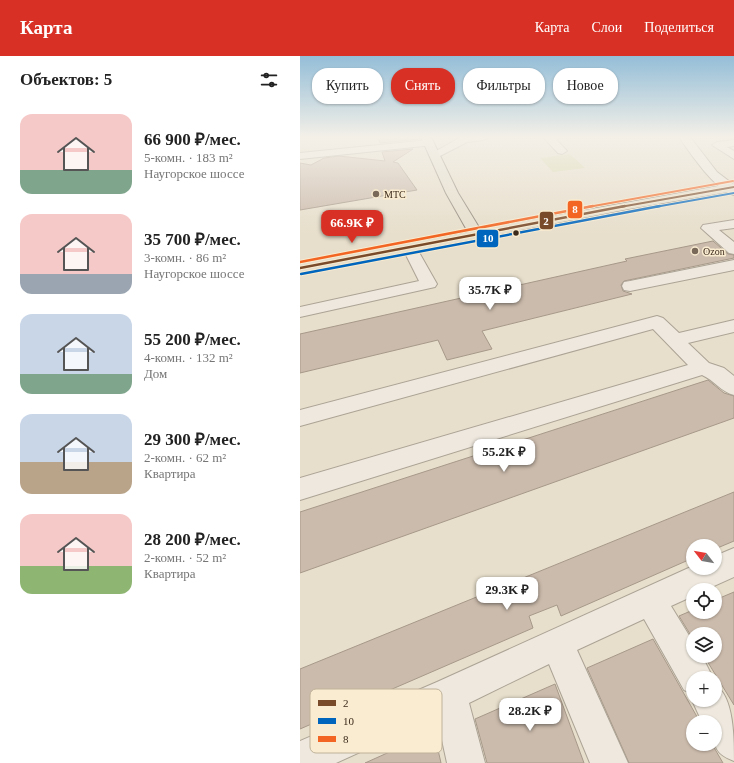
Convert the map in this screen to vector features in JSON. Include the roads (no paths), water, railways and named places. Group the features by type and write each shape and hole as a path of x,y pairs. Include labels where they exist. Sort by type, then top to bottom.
{"main road":[{"path":"441,170 452,193 476,234"},
{"path":"300,268 476,234 732,189"}],"lane":[{"path":"710,170 732,189"},
{"path":"734,224 708,228 734,250"},
{"path":"300,312 429,284 409,247"},
{"path":"630,286 734,265"},
{"path":"300,418 657,322 702,368 717,373 734,388"},
{"path":"675,340 734,326"},
{"path":"300,489 702,368"},
{"path":"442,697 734,562"},
{"path":"651,601 692,671"},
{"path":"557,643 609,763"},
{"path":"449,694 466,763"},
{"path":"713,707 734,743"},
{"path":"315,758 325,753"}],"place":[{"name":"МТС","path":"376,194"},
{"name":"Ozon","path":"695,251"}]}
